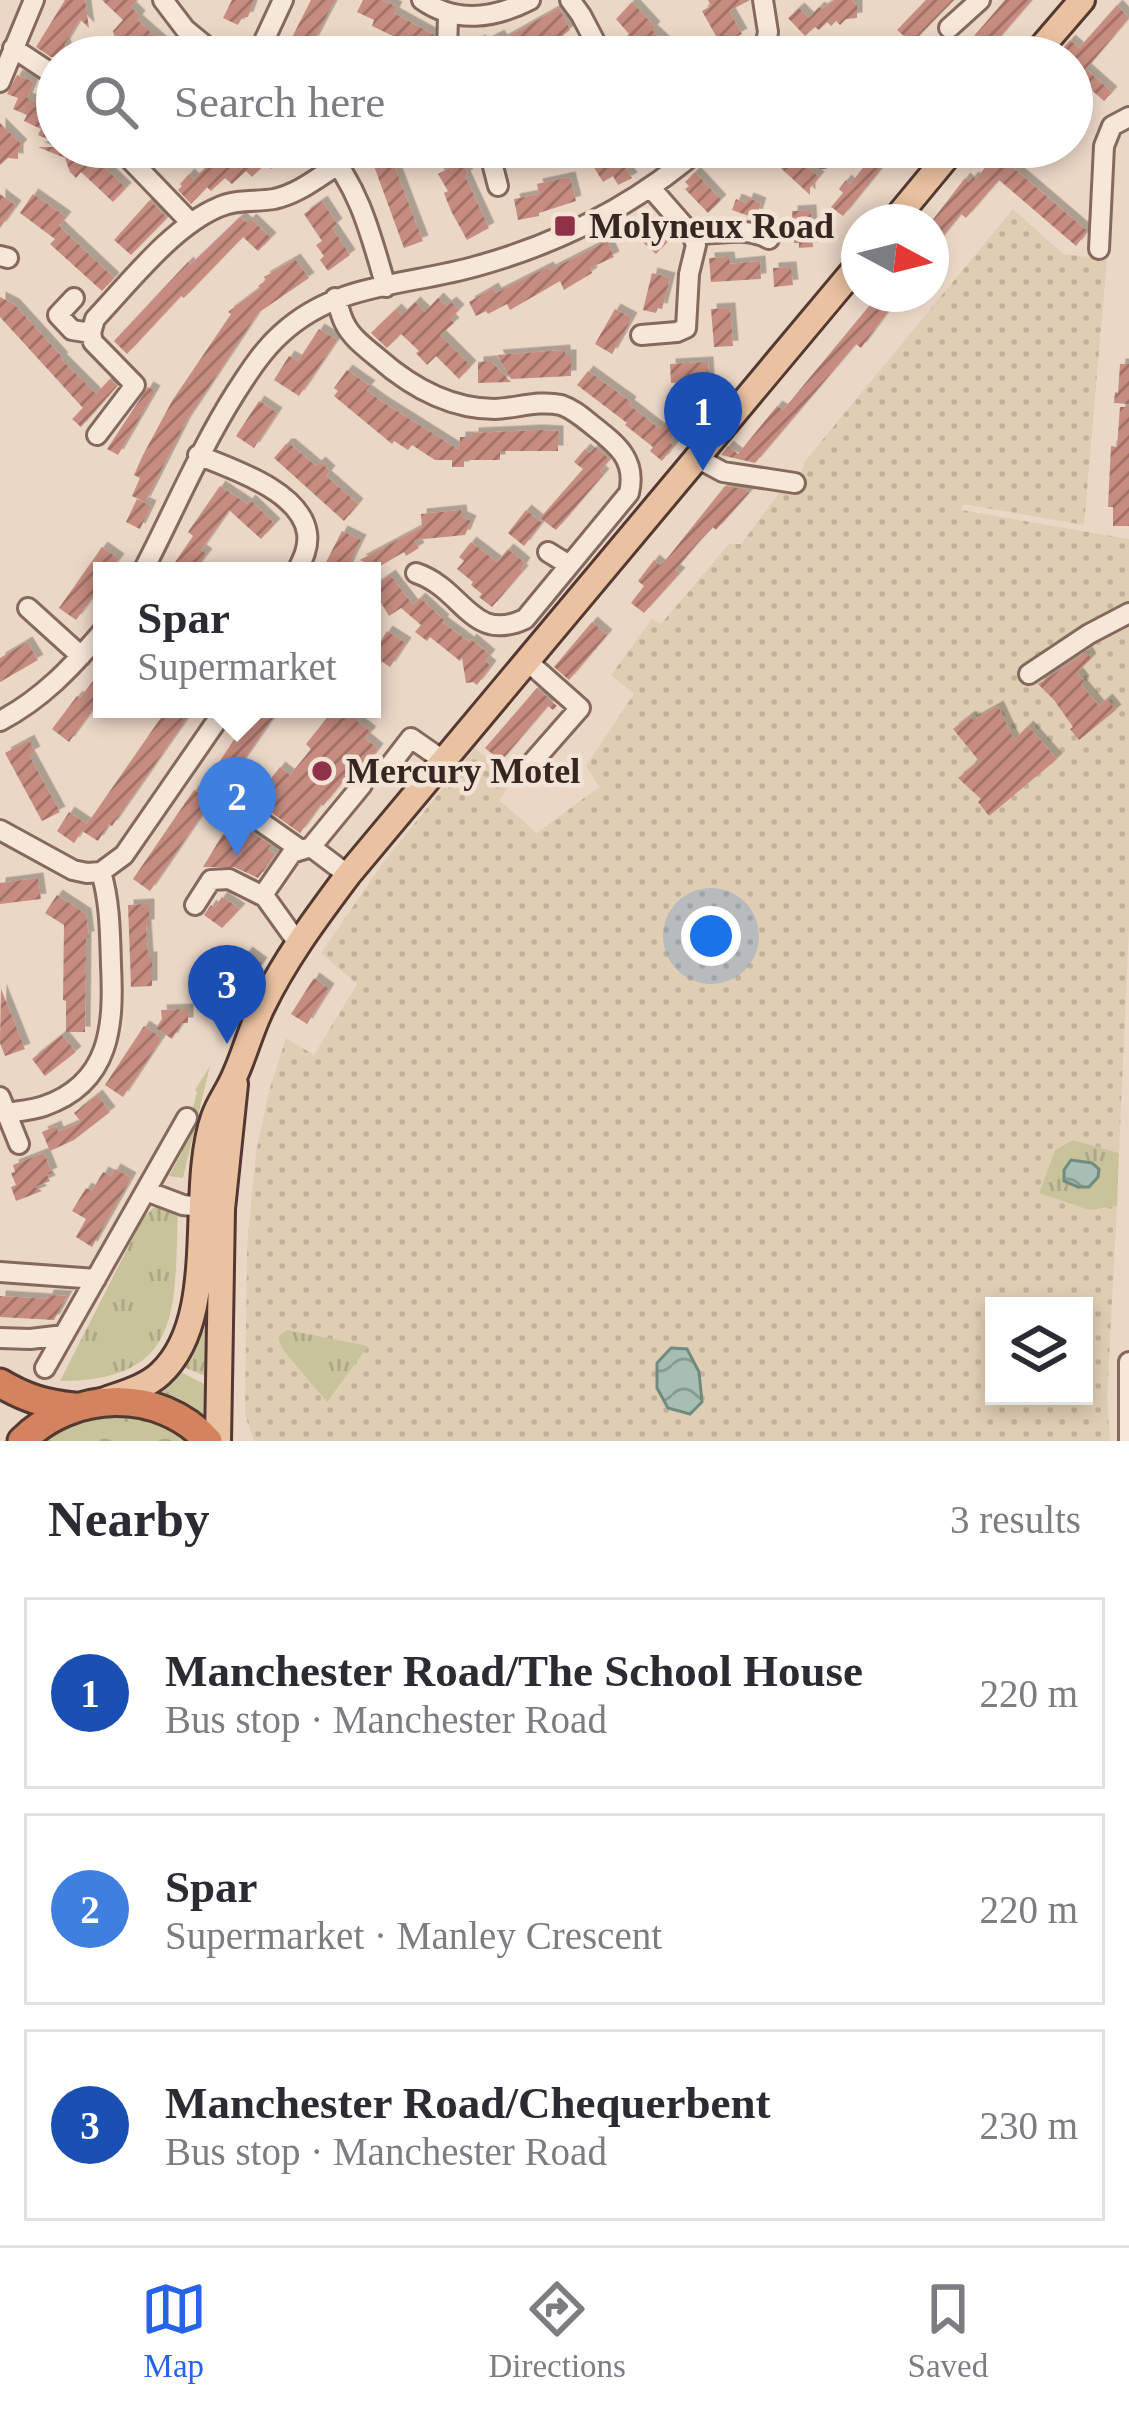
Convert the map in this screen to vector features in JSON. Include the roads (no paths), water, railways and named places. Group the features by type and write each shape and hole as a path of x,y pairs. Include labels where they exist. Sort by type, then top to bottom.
{"highway":[{"path":"0,1383 42,1403 131,1402 156,1407 199,1430 208,1441"},
{"path":"22,1441 43,1423 87,1404"}],"main road":[{"path":"1051,36 1082,0"},
{"path":"908,204 938,168"},
{"path":"87,1404 157,1377 184,1342 196,1299 235,1075 262,1006 298,944 348,875 841,286"},
{"path":"211,1208 218,1441"}],"street":[{"path":"0,82 34,0"},
{"path":"164,0 194,36"},
{"path":"266,36 283,0"},
{"path":"422,0 448,14 464,16 496,14 530,0"},
{"path":"570,0 592,36"},
{"path":"764,0 767,36"},
{"path":"956,26 980,0"},
{"path":"447,36 448,14"},
{"path":"13,48 36,68"},
{"path":"1099,249 1097,177 1112,126 1129,117"},
{"path":"138,168 191,223"},
{"path":"98,435 135,385 97,349 91,333 95,319 191,223 220,206 287,195 332,168"},
{"path":"341,168 359,200 386,287"},
{"path":"499,168 501,172"},
{"path":"147,562 198,455 261,356 295,322 354,291 430,278 516,254 599,219 675,168"},
{"path":"640,335 686,328 696,245 650,187"},
{"path":"692,236 748,231 769,239"},
{"path":"74,298 58,315 72,330 91,333"},
{"path":"335,298 357,339 417,388 450,402 485,408 542,403 572,409 624,451 629,463 629,493 525,619 505,627 485,624 438,574 416,573"},
{"path":"198,455 280,494 303,521 308,536 301,562"},
{"path":"697,458 723,472 795,483"},
{"path":"548,552 569,565"},
{"path":"28,608 81,656"},
{"path":"1029,674 1129,613"},
{"path":"0,722 61,679 93,642"},
{"path":"522,774 580,708 527,661"},
{"path":"0,830 73,870 100,872 124,855 219,718"},
{"path":"387,769 411,738 444,760"},
{"path":"265,897 292,853 306,849 362,785"},
{"path":"244,810 348,875"},
{"path":"19,1144 4,1105 41,1107 57,1100 86,1080 109,1037 113,1006 108,900 100,872"},
{"path":"196,904 211,880 229,878 265,897 298,944"},
{"path":"45,1368 188,1118"},
{"path":"146,1191 170,1201 211,1208"},
{"path":"0,1272 96,1279"},
{"path":"0,1338 64,1335"},
{"path":"1129,1362 1129,1441"}],"water":[{"path":"1071,1160 1099,1169 1089,1187 1064,1181"},
{"path":"671,1348 687,1349 699,1372 702,1402 690,1414 668,1408 657,1388 657,1363"}],"place":[{"name":"Molyneux Road","path":"565,226"},
{"name":"Manchester Road/The School House","path":"703,471"},
{"name":"Mercury Motel","path":"322,771"},
{"name":"Spar","path":"237,856"},
{"name":"Manchester Road/Chequerbent","path":"227,1044"}]}
